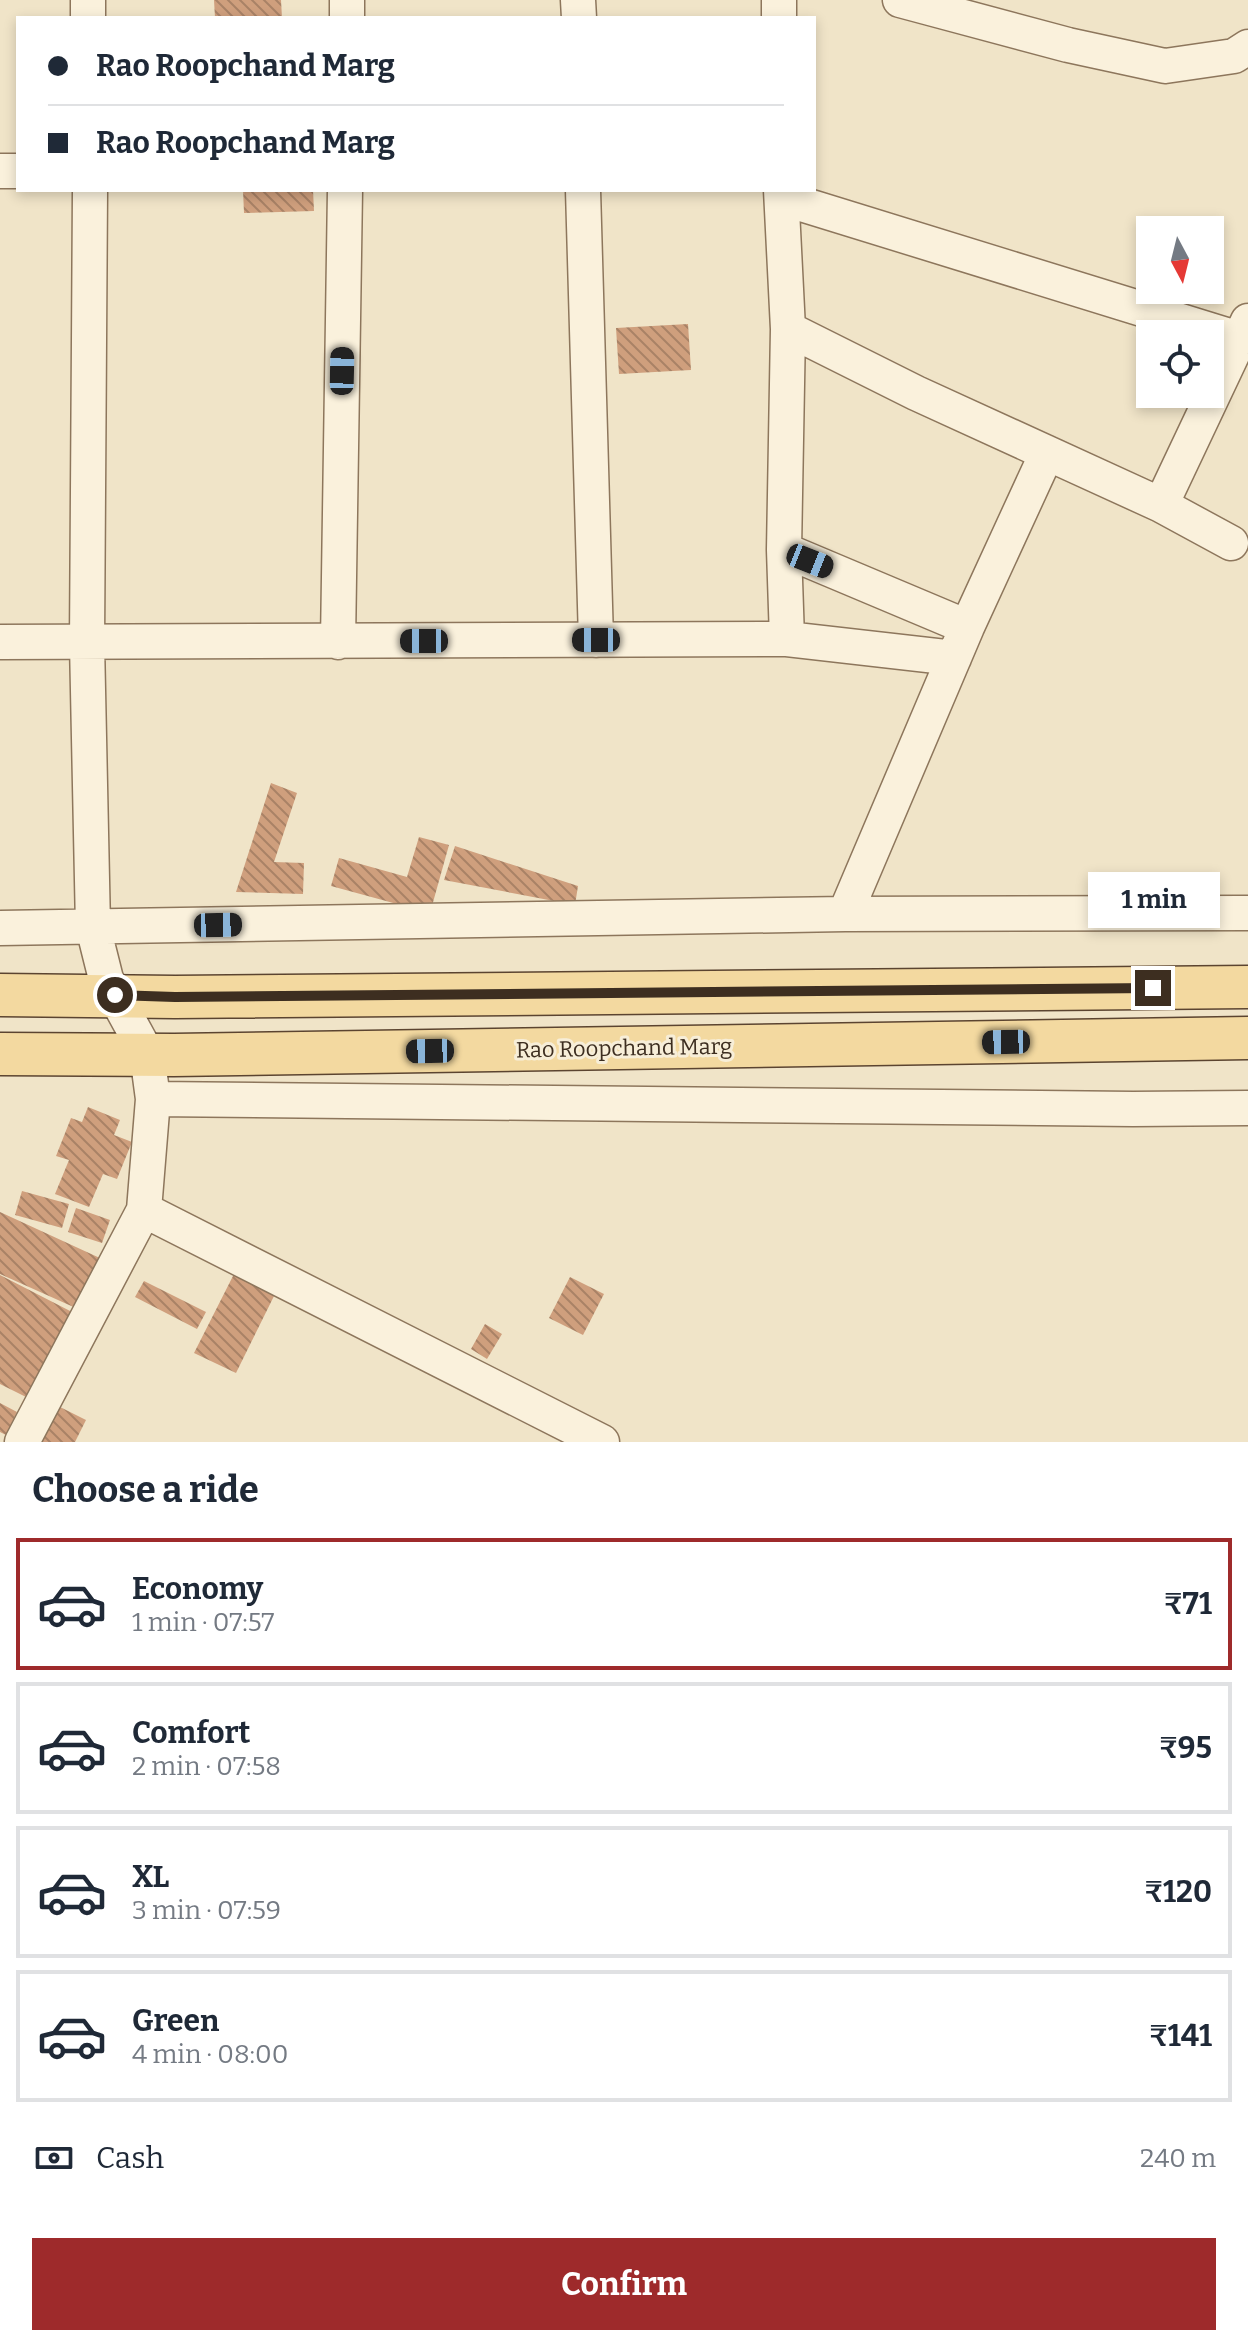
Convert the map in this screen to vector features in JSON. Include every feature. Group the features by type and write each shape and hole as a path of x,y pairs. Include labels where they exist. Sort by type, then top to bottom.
{"main road":[{"path":"0,995 175,997 1248,987"},
{"name":"Rao Roopchand Marg","path":"0,1054 1248,1038"}],"street":[{"path":"900,0 1068,45 1165,66 1234,56 1248,47"},
{"path":"22,1442 144,1210 153,1099 147,1054 106,979 93,927 87,643 90,192"},
{"path":"338,642 345,192"},
{"path":"583,192 596,640"},
{"path":"787,639 784,550 788,329 782,194 1244,330 1161,505"},
{"path":"788,329 916,393 1161,505 1231,543"},
{"path":"845,914 967,627 1047,453"},
{"path":"784,550 967,627"},
{"path":"0,642 787,639 954,658"},
{"path":"0,928 845,914 1248,913"},
{"path":"153,1099 1248,1108"},
{"path":"144,1210 602,1442"},
{"path":"0,1437 11,1442"}],"building":[{"path":"214,0 281,0 282,16 215,16"},
{"path":"243,192 313,192 314,211 244,213"},
{"path":"688,324 691,370 619,374 616,328"},
{"path":"271,783 297,793 274,862 304,863 303,894 236,892"},
{"path":"419,837 449,845 430,913 331,886 339,858 407,877"},
{"path":"455,846 578,886 575,905 444,880"},
{"path":"88,1107 120,1120 114,1135 132,1142 117,1179 103,1174 89,1207 55,1194 69,1160 56,1156 71,1118 82,1122"},
{"path":"22,1191 69,1204 62,1228 15,1215"},
{"path":"76,1208 110,1220 102,1243 68,1232"},
{"path":"0,1212 102,1259 78,1309 0,1274"},
{"path":"234,1274 275,1294 236,1373 194,1353"},
{"path":"0,1275 74,1313 30,1399 0,1384"},
{"path":"570,1277 604,1294 583,1335 549,1318"},
{"path":"144,1281 206,1312 197,1329 135,1297"},
{"path":"485,1324 502,1334 487,1359 471,1349"},
{"path":"50,1402 86,1420 75,1442 30,1442"},
{"path":"0,1403 17,1412 6,1435 0,1432"}],"route":[{"path":"115,995 175,997 1153,988"}]}
